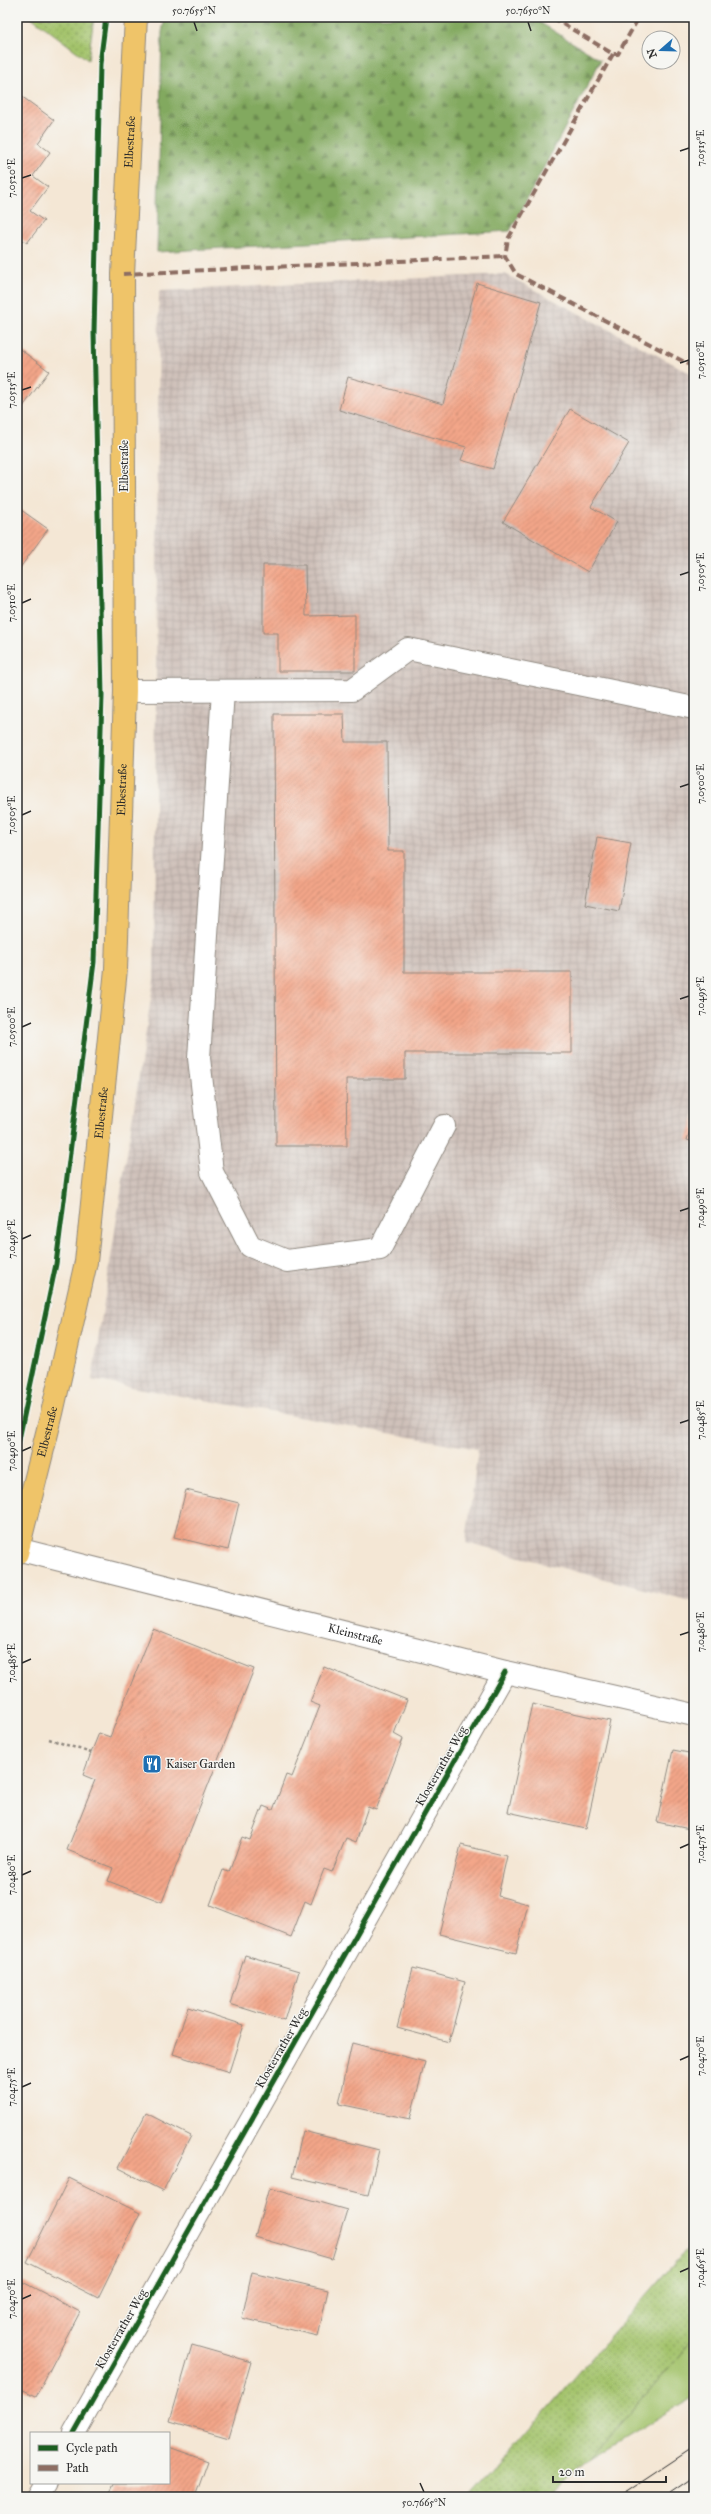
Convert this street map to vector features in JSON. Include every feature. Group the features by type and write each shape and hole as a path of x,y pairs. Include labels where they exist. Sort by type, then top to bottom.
{"main road":[{"name":"Elbestraße","path":"17,1551 52,1412 86,1262 116,969 125,692 123,274 136,17"}],"street":[{"path":"125,692 352,690 408,649 694,708"},
{"path":"223,691 199,1058 212,1172 250,1246 288,1261 380,1249 444,1126"},
{"name":"Kleinstraße","path":"17,1551 505,1672 694,1715"},
{"name":"Klosterrather Weg","path":"75,2432 505,1672"},
{"path":"37,2497 44,2484"}],"path":[{"path":"49,1739 91,1753"}],"shaded area":[{"path":"505,274 694,375 694,1602 466,1543 478,1449 92,1380 154,979 159,291"}],"green space":[{"path":"31,17 94,17 88,60"},
{"path":"165,17 531,17 601,60 510,231 157,252 162,32"},
{"path":"694,2241 694,2338 591,2459 546,2497 470,2497"},
{"path":"694,2338 694,2397 591,2459"}],"building":[{"path":"17,93 54,120 38,143 50,152 33,176 48,187 30,211 44,221 27,243 17,236"},
{"path":"477,283 541,302 493,469 461,460 466,447 339,410 348,377 443,404"},
{"path":"17,347 49,371 17,415"},
{"path":"570,409 629,443 591,507 617,522 588,572 503,522"},
{"path":"17,507 48,529 17,572"},
{"path":"263,565 305,565 306,616 355,615 355,671 278,671 278,633 263,633"},
{"path":"274,714 344,714 345,742 387,742 388,851 404,851 404,972 572,972 572,1053 405,1053 405,1079 346,1079 347,1146 276,1146"},
{"path":"597,837 631,843 619,911 585,904"},
{"path":"694,1118 694,1142 687,1140"},
{"path":"186,1490 239,1503 228,1550 174,1537"},
{"name":"Kaiser Garden","path":"153,1629 254,1669 162,1902 108,1881 113,1868 67,1850 95,1780 83,1775 91,1753 99,1733 110,1737"},
{"path":"324,1667 407,1700 394,1734 403,1739 376,1810 368,1807 356,1842 346,1838 332,1872 324,1869 311,1904 305,1901 291,1937 210,1905 223,1870 229,1872 242,1837 250,1840 263,1806 273,1810 286,1775 292,1777 320,1706 310,1702"},
{"path":"532,1704 610,1721 586,1829 508,1812"},
{"path":"673,1750 694,1754 694,1830 657,1822"},
{"path":"461,1845 507,1856 498,1896 528,1904 516,1953 439,1934"},
{"path":"245,1955 299,1971 284,2021 230,2004"},
{"path":"413,1968 465,1982 449,2042 397,2028"},
{"path":"188,2007 244,2025 229,2072 173,2054"},
{"path":"352,2043 425,2062 410,2119 339,2104"},
{"path":"146,2113 191,2136 163,2191 118,2168"},
{"path":"303,2131 379,2150 368,2195 292,2177"},
{"path":"69,2178 140,2213 98,2298 27,2262"},
{"path":"269,2188 347,2210 332,2259 255,2237"},
{"path":"252,2272 328,2290 318,2336 242,2318"},
{"path":"17,2279 80,2312 36,2396 17,2387"},
{"path":"192,2345 251,2362 229,2438 170,2421"},
{"path":"170,2447 208,2461 195,2497 108,2497 114,2484 170,2484"}],"tram line":[{"path":"619,2497 694,2447"},
{"path":"663,2497 694,2476"}],"marked path":[{"path":"552,17 613,54 618,54 639,17"},
{"path":"613,54 508,239 505,256 516,274 694,367"},
{"path":"123,274 505,256"}],"cycle path":[{"path":"17,1449 56,1264 94,962 102,695 94,332 100,64 106,17"},
{"path":"75,2432 505,1672"}],"place":[{"name":"Kaiser Garden","path":"152,1764"}]}
